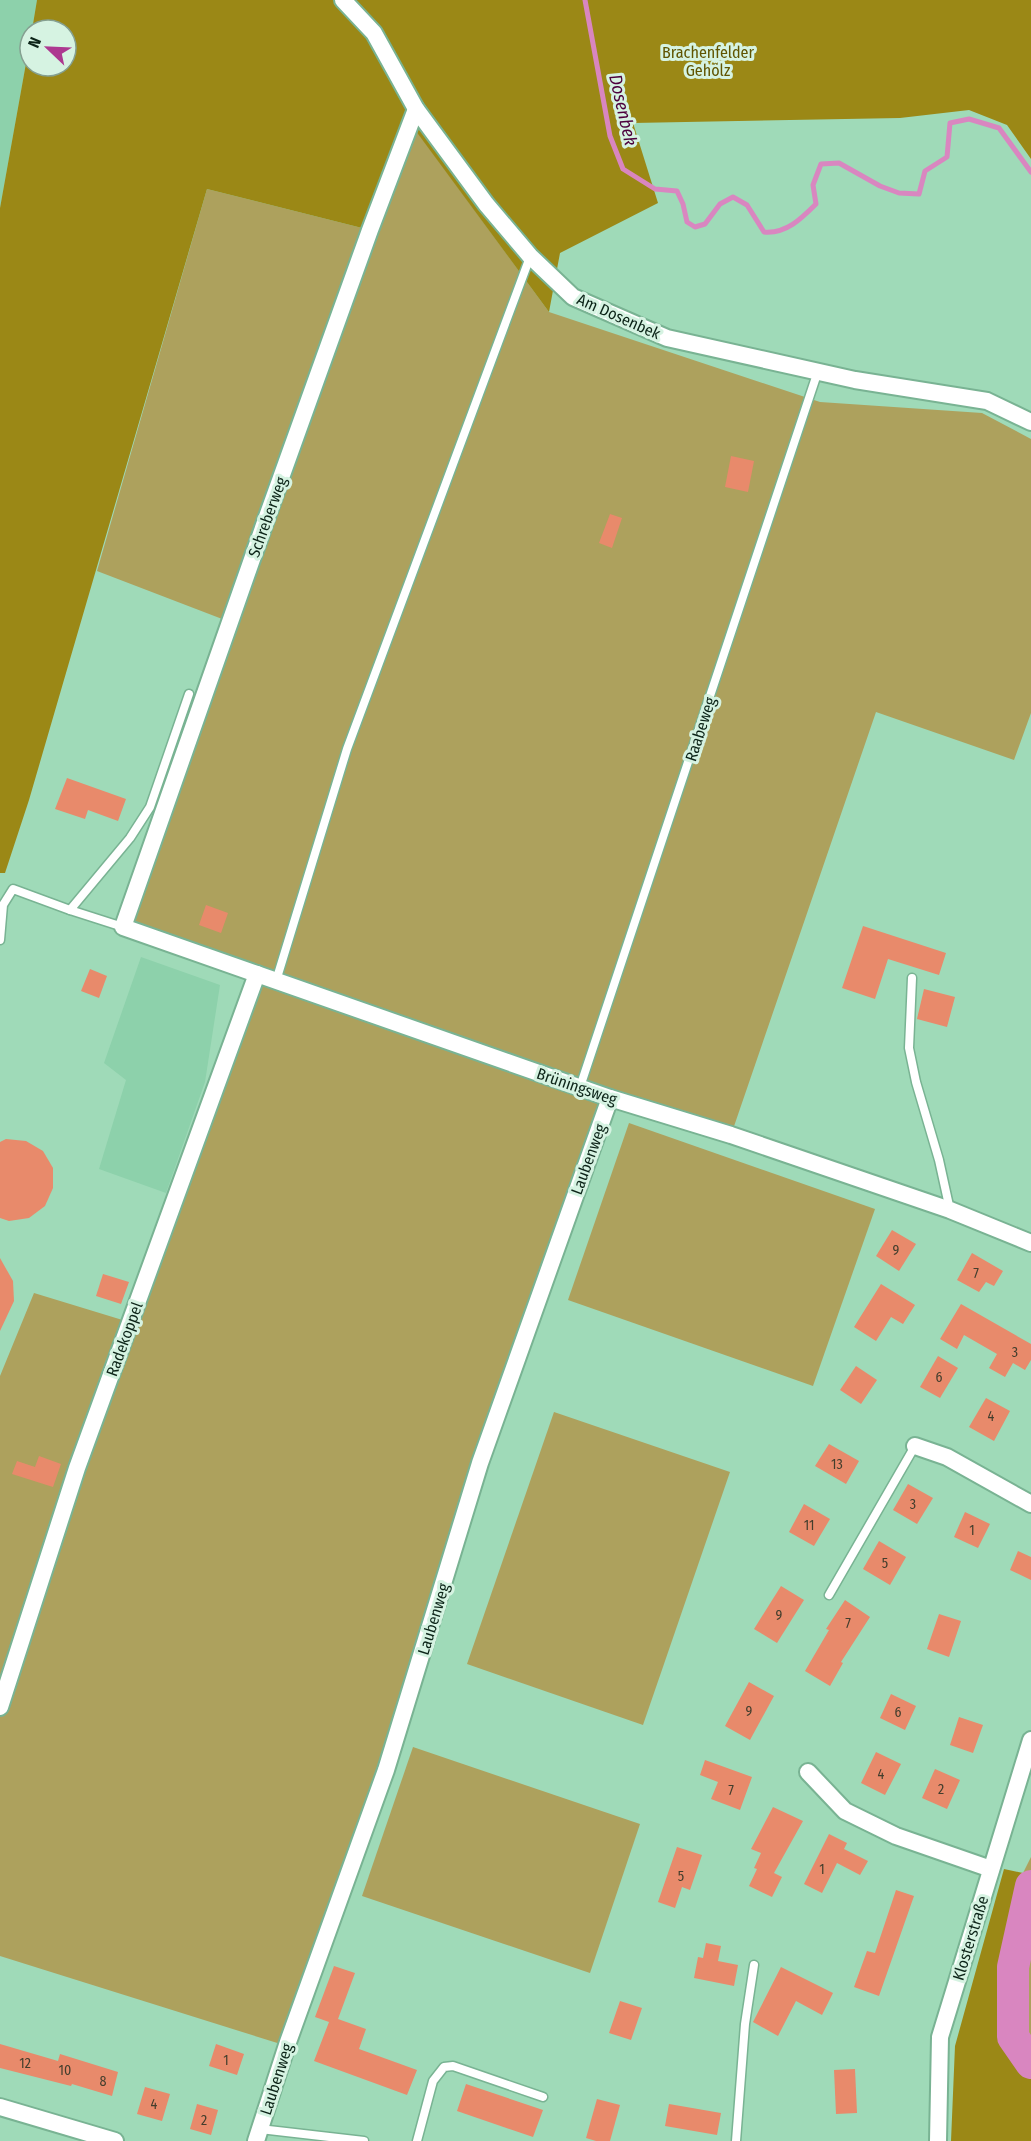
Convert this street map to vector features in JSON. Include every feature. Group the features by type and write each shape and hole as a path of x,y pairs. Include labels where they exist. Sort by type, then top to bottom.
{"street":[{"name":"Am Dosenbek","path":"343,0 374,33 416,109 486,204 530,256 573,297 667,338 855,380 987,401 1031,422"},
{"name":"Schreberweg","path":"123,927 280,482 416,109"},
{"name":"Brüningsweg","path":"123,927 610,1098 731,1135 950,1210 1031,1243"},
{"name":"Radekoppel","path":"0,1707 77,1468 257,974"},
{"name":"Laubenweg","path":"258,2135 288,2042 386,1770 480,1463 610,1098"},
{"path":"915,1446 947,1457 1031,1504"},
{"name":"Klosterstraße","path":"938,2141 940,2037 1031,1740"},
{"path":"808,1772 844,1811 896,1836 991,1869"},
{"path":"0,2107 115,2141"}],"lane":[{"path":"276,981 347,750 530,256"},
{"name":"Raabeweg","path":"580,1087 818,371"},
{"path":"70,910 130,838 150,807 189,694"},
{"path":"0,940 3,905 13,889 123,927"},
{"path":"912,978 909,1048 950,1210"},
{"path":"829,1595 915,1446"},
{"path":"736,2141 745,2024 754,1965"},
{"path":"417,2141 433,2081 444,2067 453,2066 543,2097"},
{"path":"258,2135 364,2141"}],"shaded area":[{"path":"0,0 37,0 34,18 18,18 18,78 23,78 0,208"},
{"path":"410,122 549,312 820,402 982,413 1031,439 1031,713 1014,760 876,712 731,1135 611,1098 287,2046 0,1956 0,1376 34,1293 129,1322 257,975 123,927 230,622 97,571 207,189 370,230"},
{"path":"141,957 220,985 205,1082 166,1193 99,1169 126,1080 104,1063"},
{"path":"629,1123 875,1209 813,1386 568,1300"},
{"path":"554,1412 730,1472 643,1725 467,1664"},
{"path":"413,1747 640,1824 590,1973 362,1896"},
{"path":"1031,1857 1031,2079 1018,2065 1004,2034 1002,1970 1023,1873"}],"green space":[{"name":"Brachenfelder Gehölz","path":"37,0 1031,0 1031,159 1007,125 969,110 900,118 633,123 658,203 560,253 549,312 410,123 370,230 207,189 29,800 5,873 0,873 0,208 23,78 78,78 78,18 34,18"},
{"path":"1004,1869 1023,1873 1002,1970 1004,2034 1018,2065 1031,2079 1031,2141 951,2141 955,2046"}],"building":[{"path":"731,456 754,461 748,492 725,487"},
{"path":"610,514 622,518 612,548 599,543"},
{"path":"67,778 126,799 118,821 88,810 85,819 55,809"},
{"path":"206,905 228,913 221,933 199,925"},
{"path":"863,926 946,953 939,975 888,959 875,999 842,988"},
{"path":"90,969 107,976 99,998 81,991"},
{"path":"924,989 955,997 947,1027 917,1019"},
{"path":"6,1139 26,1141 43,1151 53,1168 53,1188 45,1206 29,1218 9,1221 0,1218 0,1142"},
{"path":"892,1230 916,1244 899,1271 876,1256"},
{"path":"972,1253 1003,1271 994,1286 986,1282 979,1292 957,1280"},
{"path":"0,1258 13,1281 14,1301 0,1331"},
{"path":"103,1274 129,1282 121,1304 96,1296"},
{"path":"881,1284 915,1305 903,1324 891,1317 876,1341 854,1327"},
{"path":"961,1304 1031,1344 1031,1360 1025,1370 1013,1363 1005,1377 989,1368 997,1354 964,1335 957,1349 940,1339"},
{"path":"938,1356 958,1368 940,1398 920,1387"},
{"path":"856,1366 877,1380 861,1404 840,1390"},
{"path":"986,1398 1010,1411 994,1441 969,1427"},
{"path":"829,1444 859,1461 846,1484 815,1466"},
{"path":"39,1456 61,1464 53,1487 12,1474 17,1461 35,1467"},
{"path":"908,1484 933,1498 917,1524 893,1510"},
{"path":"804,1504 830,1519 814,1546 789,1532"},
{"path":"965,1512 990,1524 978,1548 954,1537"},
{"path":"879,1541 906,1557 890,1585 863,1569"},
{"path":"1018,1551 1031,1557 1031,1580 1010,1570"},
{"path":"781,1586 804,1600 777,1643 754,1629"},
{"path":"845,1600 870,1617 841,1662 843,1663 830,1686 805,1671 829,1630 826,1629"},
{"path":"939,1614 961,1621 949,1657 927,1649"},
{"path":"749,1682 774,1696 750,1740 725,1726"},
{"path":"891,1694 916,1706 905,1730 880,1718"},
{"path":"959,1717 983,1725 973,1753 950,1745"},
{"path":"876,1752 901,1764 885,1795 861,1783"},
{"path":"705,1760 752,1777 740,1810 711,1799 718,1782 700,1775"},
{"path":"935,1769 960,1780 947,1809 922,1798"},
{"path":"773,1807 803,1821 774,1873 782,1877 772,1897 749,1886 761,1853 751,1849"},
{"path":"829,1834 847,1843 844,1849 868,1861 860,1875 837,1863 822,1893 804,1884"},
{"path":"677,1847 702,1855 690,1890 682,1887 675,1908 658,1902"},
{"path":"896,1890 914,1896 879,1996 854,1987 867,1951 875,1953"},
{"path":"706,1943 721,1946 718,1961 738,1965 734,1986 694,1978 698,1957 703,1958"},
{"path":"334,1966 355,1973 338,2019 366,2029 359,2049 417,2070 407,2095 314,2061 329,2022 315,2017"},
{"path":"781,1967 833,1993 822,2015 796,2001 778,2036 753,2022"},
{"path":"620,2001 642,2008 631,2040 609,2033"},
{"path":"0,2044 58,2061 60,2054 118,2072 112,2096 72,2084 71,2086 0,2068"},
{"path":"216,2044 244,2054 237,2075 209,2066"},
{"path":"855,2069 857,2113 836,2114 834,2070"},
{"path":"466,2084 543,2110 533,2137 457,2111"},
{"path":"145,2087 170,2094 162,2121 137,2114"},
{"path":"597,2099 620,2105 610,2141 586,2138"},
{"path":"197,2104 218,2110 211,2135 190,2129"},
{"path":"669,2104 721,2113 717,2135 665,2126"}],"waterway":[{"name":"Dosenbek","path":"585,0 610,136 623,169 655,189 677,191 687,222 695,227 705,224 720,204 733,197 747,205 764,232 786,228 799,220 816,204 813,185 821,164 839,163 880,186 899,193 919,194 925,171 947,157 950,123 969,119 999,128 1031,172"},
{"path":"1031,1886 1013,1967 1013,2037 1031,2063"}]}
